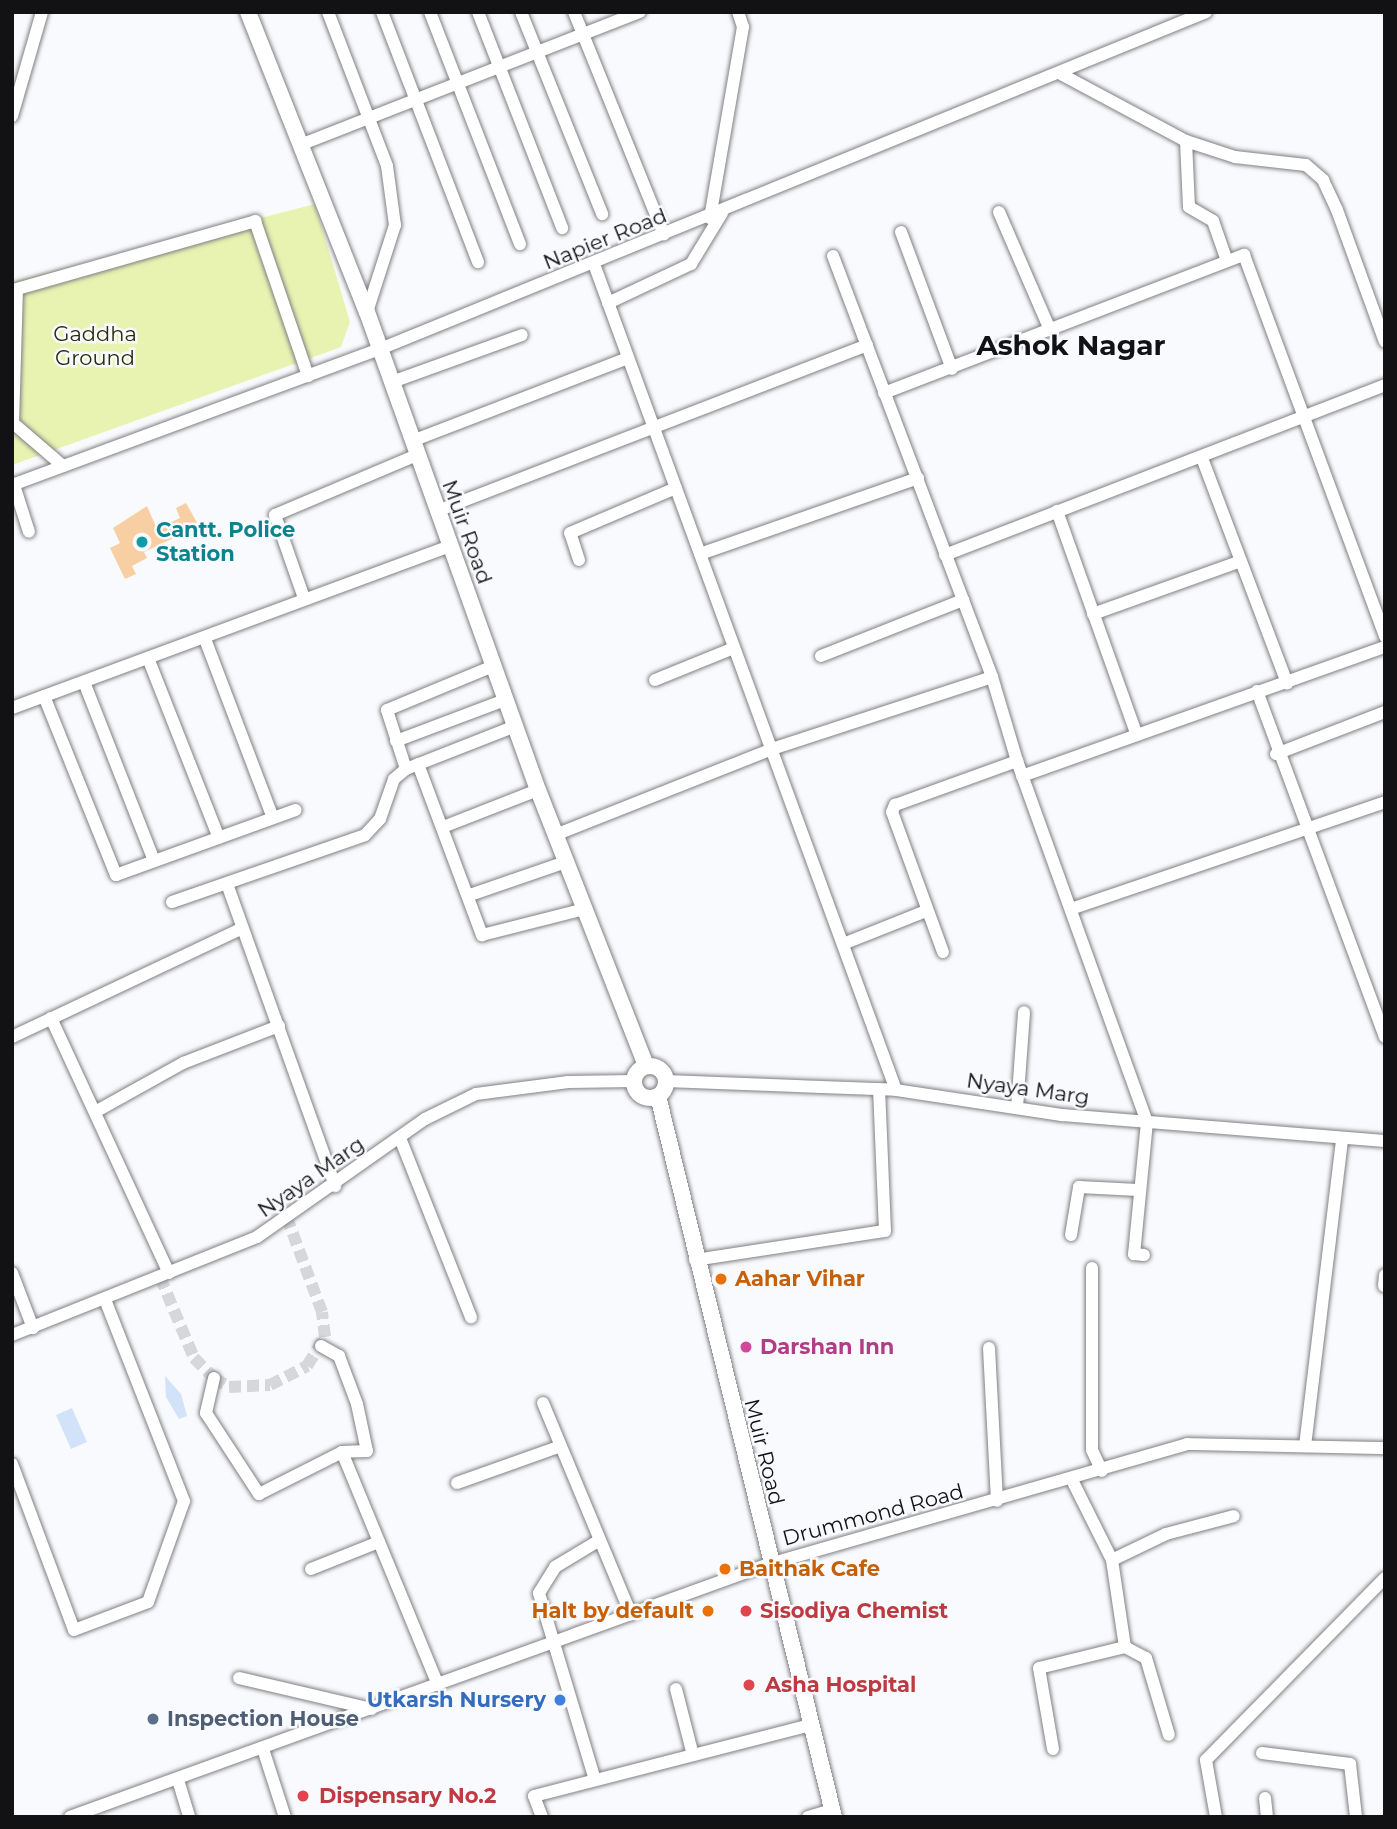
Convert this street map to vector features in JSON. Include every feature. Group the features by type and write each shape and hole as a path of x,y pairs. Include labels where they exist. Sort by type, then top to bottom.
{"main road":[{"name":"Muir Road","path":"248,12 367,312 538,790 646,1066"},
{"path":"646,1066 662,1071 662,1088 641,1095 634,1081 646,1066"},
{"name":"Muir Road","path":"662,1088 695,1260 833,1813"}],"street":[{"path":"12,116 42,12"},
{"path":"328,12 387,166 395,225 367,312"},
{"path":"382,12 478,262"},
{"path":"430,12 520,244"},
{"path":"478,12 562,228"},
{"path":"521,12 602,214"},
{"path":"574,12 664,235"},
{"path":"300,145 416,98 458,86 640,12"},
{"path":"608,303 691,264 716,215 743,27 738,12"},
{"name":"Napier Road","path":"13,485 380,349 716,215 1059,73 1174,18 1206,12"},
{"path":"1059,73 1186,141 1235,157 1306,165 1323,180 1385,342"},
{"path":"1186,141 1189,207 1213,221 1227,261"},
{"path":"999,212 1050,330"},
{"path":"63,467 13,423 17,289 255,221 308,376"},
{"path":"901,232 953,369"},
{"path":"884,393 953,369 1244,255 1308,417 1385,637"},
{"path":"833,256 992,677 1022,776 1147,1122 1138,1190 1134,1254 1143,1255"},
{"path":"594,264 896,1090"},
{"path":"392,382 522,335"},
{"path":"437,511 867,345"},
{"path":"304,598 275,515 415,448 628,358"},
{"path":"945,555 1385,385"},
{"path":"1202,457 1287,683"},
{"path":"700,554 918,478"},
{"path":"13,485 29,532"},
{"path":"579,560 570,533 676,488"},
{"path":"1057,511 1136,733"},
{"path":"12,708 205,639 304,598 449,546"},
{"path":"1093,614 1241,561"},
{"path":"821,656 963,600"},
{"path":"205,639 272,818"},
{"path":"1022,776 1136,733 1385,647"},
{"path":"655,680 734,648"},
{"path":"148,658 219,838"},
{"path":"493,666 387,710 396,741 443,827 470,895 482,935 585,909"},
{"path":"555,835 772,749 992,677"},
{"path":"84,682 154,861"},
{"path":"1257,691 1276,754 1311,829 1385,1037"},
{"path":"44,696 116,875 296,810"},
{"path":"396,741 505,700"},
{"path":"1276,754 1385,712"},
{"path":"172,902 365,835 380,819 394,779 412,766 516,726"},
{"path":"943,952 892,812 895,805 1017,761"},
{"path":"443,827 538,790"},
{"path":"1072,909 1385,802"},
{"path":"470,895 566,862"},
{"path":"227,884 240,929 279,1026 335,1185"},
{"path":"843,944 926,911"},
{"path":"12,1037 240,929"},
{"path":"1017,1108 1024,1012"},
{"path":"51,1018 169,1273"},
{"path":"95,1112 183,1063 279,1026"},
{"name":"Nyaya Marg","path":"12,1335 257,1237 400,1138 476,1094 568,1082 634,1081"},
{"name":"Nyaya Marg","path":"662,1088 896,1090 1017,1108 1147,1122 1385,1141"},
{"path":"695,1260 885,1231 878,1089"},
{"path":"400,1138 471,1317"},
{"path":"1305,1446 1342,1138"},
{"path":"1072,1235 1079,1187 1138,1190"},
{"path":"1092,1268 1092,1450 1102,1471"},
{"path":"12,1273 33,1328"},
{"path":"1384,1286 1385,1275"},
{"path":"12,1464 74,1630 148,1602 184,1502 105,1299"},
{"path":"214,1378 206,1413 259,1494 342,1452 367,1451 339,1356 321,1346"},
{"path":"989,1348 997,1501"},
{"path":"543,1403 631,1614"},
{"name":"Drummond Road","path":"70,1817 104,1812 178,1780 769,1564 1072,1480 1187,1444 1385,1448"},
{"path":"457,1483 561,1446"},
{"path":"342,1452 438,1685"},
{"path":"1072,1480 1112,1560 1125,1647"},
{"path":"1112,1560 1166,1534 1234,1516"},
{"path":"595,1780 557,1642 539,1593 555,1567 600,1540"},
{"path":"312,1569 379,1542"},
{"path":"1216,1817 1206,1760 1385,1578"},
{"path":"1052,1749 1038,1668 1125,1647 1146,1658 1169,1735"},
{"path":"239,1678 371,1709"},
{"path":"676,1689 693,1755"},
{"path":"542,1817 534,1796 811,1724"},
{"path":"262,1749 285,1817"},
{"path":"1262,1753 1350,1764 1356,1817"},
{"path":"178,1780 189,1817"},
{"path":"1265,1798 1267,1817"},
{"path":"808,1817 833,1813"}],"green space":[{"name":"Gaddha Ground","path":"315,204 350,322 341,347 12,465 12,282"}],"water":[{"path":"165,1376 181,1394 187,1416 179,1419 166,1397"},
{"path":"72,1408 87,1442 71,1449 56,1415"}],"building":[{"name":"Cantt. Police Station","path":"186,503 199,526 144,552 147,558 132,566 136,574 125,579 110,548 120,543 113,528 147,506 157,529 180,518 176,508"}],"tunnel":[{"path":"160,1277 194,1358 214,1378 229,1387 270,1385 307,1366 325,1337 322,1312 287,1218"}],"place":[{"name":"Cantt. Police Station","path":"142,542"},
{"name":"Aahar Vihar","path":"721,1279"},
{"name":"Darshan Inn","path":"746,1347"},
{"name":"Baithak Cafe","path":"725,1569"},
{"name":"Halt by default","path":"708,1611"},
{"name":"Sisodiya Chemist","path":"746,1611"},
{"name":"Asha Hospital","path":"749,1685"},
{"name":"Utkarsh Nursery","path":"560,1700"},
{"name":"Inspection House","path":"153,1719"},
{"name":"Dispensary No.2","path":"303,1796"}],"district":[{"name":"Ashok Nagar","path":"1071,345"}]}
